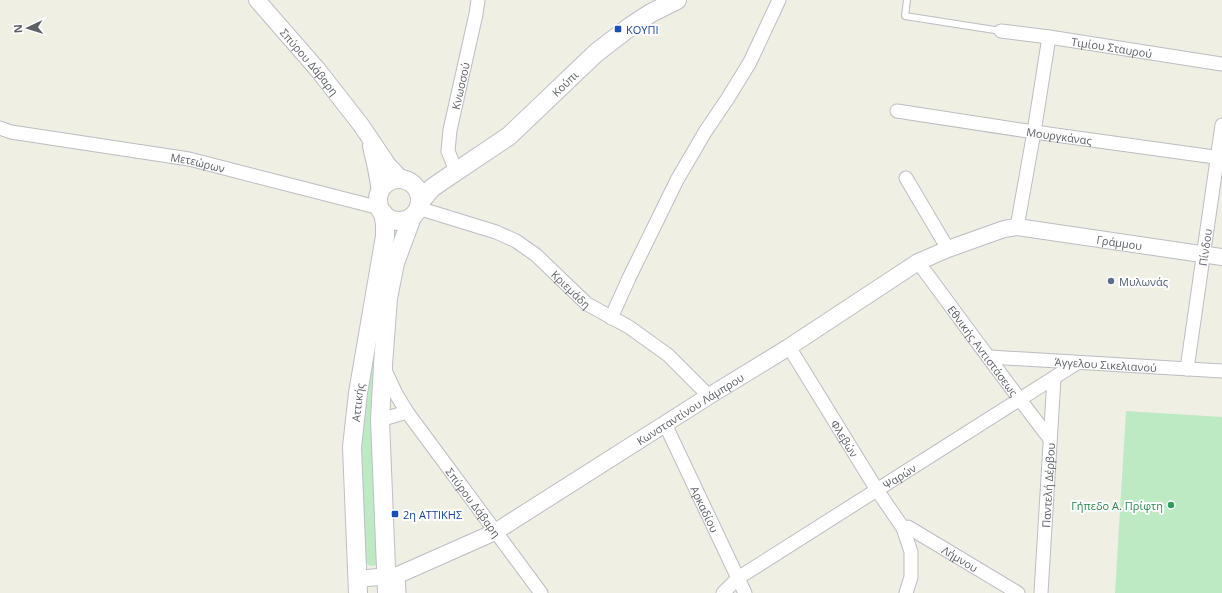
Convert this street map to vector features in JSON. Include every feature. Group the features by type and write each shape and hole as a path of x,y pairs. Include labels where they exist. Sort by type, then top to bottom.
{"main road":[{"name":"Κούπι","path":"456,171 509,136 596,53 650,13 677,0"},
{"path":"456,171 432,188 408,220 392,220 381,204 384,186 389,182 396,180 429,180 443,177 456,171"},
{"path":"405,181 414,185 420,196 417,209"},
{"name":"Αττικής","path":"358,586 352,447 358,393 385,236 385,224 381,204"},
{"name":"Αττικής","path":"390,582 380,420 383,365 388,298 396,263 417,209"}],"street":[{"name":"Σπύρου Δάβαρη","path":"257,0 318,70 361,125 388,165 405,181"},
{"name":"Κνωσσού","path":"456,171 448,151 450,130 478,0"},
{"path":"611,318 677,180 705,132 750,62 779,0"},
{"name":"Τιμίου Σταυρού","path":"1001,31 1222,64"},
{"path":"1017,227 1049,37"},
{"name":"Μουργκάνας","path":"897,111 1220,158"},
{"name":"Σπύρου Δάβαρη","path":"361,125 370,144 376,168 381,204"},
{"name":"Πίνδου","path":"1187,369 1203,255 1220,158 1222,125"},
{"name":"Μετεώρων","path":"6,130 189,159 381,204"},
{"path":"906,178 948,249"},
{"name":"Κριεμάδη","path":"417,209 496,232 516,241 536,255 587,304 629,327 668,355 709,396"},
{"name":"Κωνσταντίνου Λάμπρου","path":"358,586 390,582 495,532 789,347 918,262 948,249 1004,229 1017,227"},
{"name":"Γράμμου","path":"1017,227 1222,258"},
{"name":"Εθνικής Αντιστάσεως","path":"918,262 1050,439"},
{"name":"Φλεβών","path":"789,347 902,528 911,552 911,577 906,593"},
{"name":"Άγγελου Σικελιανού","path":"990,357 1222,371"},
{"name":"Ψαρών","path":"723,593 738,578 1077,363"},
{"name":"Σπύρου Δάβαρη","path":"383,365 406,412 540,593"},
{"name":"Παντελή Δέρβου","path":"1041,593 1054,378"},
{"path":"380,420 406,412"},
{"name":"Αρκαδίου","path":"665,424 745,593"},
{"name":"Λήμνου","path":"902,528 908,527 1018,593"},
{"path":"390,582 399,593"}],"lane":[{"path":"907,0 905,16 1001,31"}],"green space":[{"path":"401,231 378,565 370,566 366,563 365,558 361,435 394,232"},
{"name":"Γήπεδο Α. Πρίφτη","path":"1126,411 1222,417 1222,593 1115,593"}],"place":[{"name":"ΚΟΥΠΙ","path":"618,29"},
{"name":"Μυλωνάς","path":"1111,281"},
{"name":"Γήπεδο Α. Πρίφτη","path":"1171,505"},
{"name":"2η ΑΤΤΙΚΗΣ","path":"395,514"}]}
